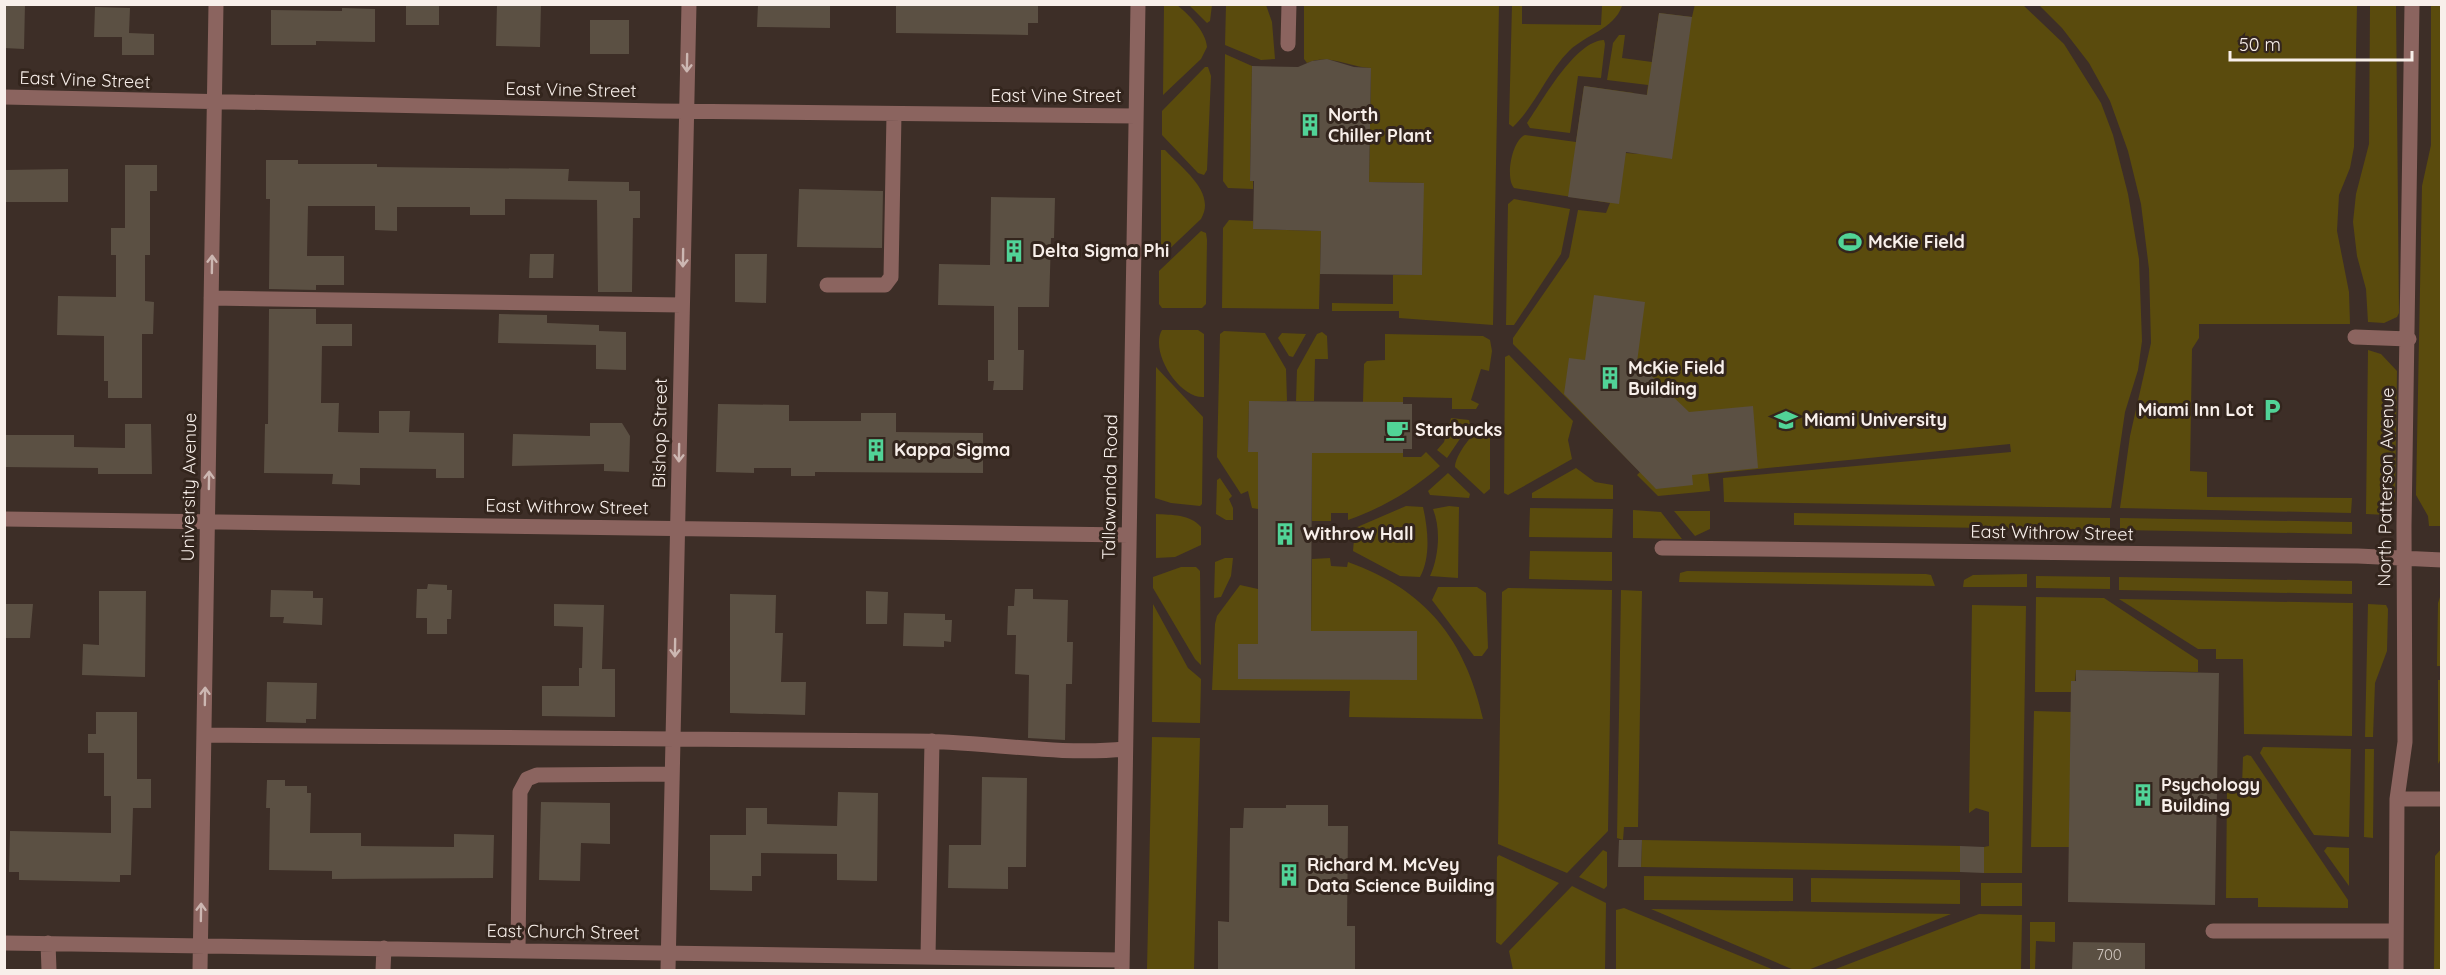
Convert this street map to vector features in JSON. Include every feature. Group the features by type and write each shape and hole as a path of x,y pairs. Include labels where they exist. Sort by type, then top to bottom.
{"street":[{"name":"University Avenue","path":"200,970 216,4"},
{"name":"Bishop Street","path":"668,970 689,4"},
{"name":"Tallawanda Road","path":"1122,965 1138,4"},
{"path":"1288,44 1289,4"},
{"name":"North Patterson Avenue","path":"2396,970 2397,799 2405,742 2404,559 2409,339 2412,4"},
{"name":"East Vine Street","path":"4,97 686,111 1136,116"},
{"path":"826,285 885,285 891,277 894,114"},
{"path":"212,298 682,305"},
{"path":"2355,337 2409,339"},
{"name":"East Withrow Street","path":"4,519 1129,535"},
{"name":"East Withrow Street","path":"1662,548 2442,560"},
{"path":"204,735 437,735 673,741 932,741 1097,751 1125,748"},
{"path":"928,957 932,741"},
{"path":"518,950 520,792 527,779 537,775 672,774"},
{"path":"2397,799 2442,799"},
{"path":"2213,931 2396,931"},
{"name":"East Church Street","path":"4,943 928,957 1122,965"},
{"path":"48,943 49,970"},
{"path":"383,970 384,948"}],"shaded area":[{"name":"McKie Field","path":"1695,4 2023,5 2064,44 2101,103 2113,135 2128,194 2139,259 2142,341 2138,370 2125,412 2111,508 1724,502 1723,478 2011,452 2010,444 1708,474 1710,491 1658,496 1637,475 1640,472 1513,344 1513,338 1569,257 1578,210 1606,213 1610,203 1514,188 1510,176 1513,151 1520,138 1525,135 1576,142 1584,86 1634,93 1626,153 1639,154 1648,85 1607,80 1613,43 1619,35 1625,35 1622,58 1652,62 1659,13 1692,17"},
{"path":"1164,5 1177,5 1186,13 1200,29 1207,47 1201,59 1163,95"},
{"path":"1189,5 1212,5 1210,21 1207,23"},
{"path":"1226,5 1266,5 1272,22 1275,59 1261,60 1225,45"},
{"path":"1304,5 1499,5 1493,325 1399,318 1399,311 1332,311 1332,303 1393,304 1393,275 1422,275 1423,183 1369,182 1371,68 1323,59 1307,63 1304,59"},
{"path":"1512,5 1522,5 1522,24 1601,25 1602,6 1622,6 1618,14 1606,26 1569,51 1513,127 1509,124"},
{"path":"2039,5 2357,5 2354,147 2350,168 2339,195 2337,231 2349,292 2350,324 2199,324 2199,338 2192,349 2190,471 2207,472 2207,497 2352,498 2351,513 2120,508 2130,436 2151,343 2149,269 2141,204 2128,151 2110,101 2089,63 2062,28"},
{"path":"2370,5 2396,5 2399,313 2397,317 2384,323 2368,322 2366,289 2357,256 2353,222 2356,194 2369,144"},
{"path":"2431,5 2442,5 2441,542 2440,526 2429,526 2428,516 2416,495 2422,186 2431,145"},
{"path":"1604,40 1601,78 1578,76 1570,133 1530,128 1527,123 1571,61 1593,43"},
{"path":"1225,54 1252,66 1250,181 1253,181 1253,189 1228,188 1223,181"},
{"path":"1205,67 1208,67 1211,76 1207,170 1204,175 1198,173 1162,135 1162,111"},
{"path":"1161,150 1165,150 1195,181 1201,190 1205,209 1201,219 1161,257"},
{"path":"1514,199 1570,209 1561,254 1514,325 1506,325 1508,204"},
{"path":"1229,220 1253,221 1253,229 1321,231 1319,309 1222,308 1223,228"},
{"path":"1201,231 1206,233 1207,240 1206,304 1202,308 1162,308 1159,304 1159,271"},
{"path":"1162,330 1198,330 1204,334 1204,397 1195,396 1185,390 1169,372 1160,350 1159,339"},
{"path":"1224,331 1265,333 1286,369 1287,401 1249,402 1248,451 1258,452 1258,509 1252,508 1248,491 1241,494 1217,457 1220,334"},
{"path":"1322,332 1327,336 1328,359 1315,359 1314,401 1296,401 1297,370 1317,334"},
{"path":"1282,333 1306,334 1293,357 1289,356 1278,338"},
{"path":"1385,334 1483,336 1490,340 1492,351 1489,371 1481,369 1471,400 1479,404 1476,409 1452,409 1452,398 1403,397 1403,402 1363,402 1364,364 1367,361 1385,360"},
{"path":"2368,350 2381,354 2397,371 2395,498 2388,515 2366,514"},
{"path":"1509,355 1573,421 1568,440 1572,459 1508,495 1504,493 1505,357"},
{"path":"1156,367 1203,417 1202,504 1200,506 1171,503 1155,498"},
{"path":"1451,418 1469,420 1470,424 1447,458 1437,450 1444,442"},
{"path":"1484,429 1490,434 1490,489 1484,494 1455,467 1465,444"},
{"path":"1426,452 1440,466 1397,498 1348,520 1348,513 1331,513 1331,521 1312,521 1312,453 1403,453 1403,457 1421,457"},
{"path":"1576,468 1595,482 1613,485 1613,499 1532,498 1532,493"},
{"path":"1448,473 1470,494 1469,498 1430,495 1428,491"},
{"path":"1220,478 1232,496 1229,499 1233,508 1233,520 1226,520 1216,514 1217,480"},
{"path":"1406,506 1423,507 1425,516 1427,552 1420,577 1400,576 1353,551 1355,528"},
{"path":"1459,507 1458,578 1430,576 1438,542 1433,509"},
{"path":"1530,508 1613,509 1612,538 1529,537"},
{"path":"1633,510 1661,512 1682,539 1633,538"},
{"path":"1674,511 1710,511 1710,529 1695,536"},
{"path":"1794,513 2110,518 2110,530 1794,525"},
{"path":"1156,514 1180,516 1197,523 1201,527 1201,545 1175,557 1156,558"},
{"path":"2120,518 2352,522 2352,534 2120,530"},
{"path":"1530,551 1612,552 1612,581 1529,579"},
{"path":"1233,558 1231,576 1221,597 1214,598 1215,562"},
{"path":"1330,558 1331,566 1347,567 1348,562 1399,587 1438,621 1453,642 1465,665 1483,719 1349,717 1350,691 1212,690 1217,616 1240,585 1258,589 1258,644 1238,644 1239,679 1417,679 1311,631 1312,559"},
{"path":"1181,567 1196,567 1200,571 1201,665 1195,659 1153,588 1153,577"},
{"path":"1687,571 1926,574 1931,575 1935,586 1679,582 1680,573"},
{"path":"2027,574 2027,587 1963,587 1964,580 1973,575"},
{"path":"2036,576 2110,577 2110,589 2036,588"},
{"path":"2119,577 2352,581 2352,594 2119,590"},
{"path":"1438,587 1477,587 1486,593 1488,648 1482,656 1474,656 1432,600"},
{"path":"1508,588 1612,590 1608,831 1567,873 1498,844 1502,592"},
{"path":"1621,590 1642,591 1638,827 1624,827 1623,840 1617,838"},
{"path":"2441,594 2441,666 2437,666 2438,603"},
{"path":"2036,597 2104,598 2198,660 2198,672 2076,670 2075,681 2071,681 2071,692 2035,692"},
{"path":"2119,599 2353,603 2352,736 2244,734 2243,659 2216,659 2216,649 2198,649"},
{"path":"1153,604 1188,668 1201,679 1200,723 1152,722"},
{"path":"2368,604 2386,605 2388,609 2387,651 2375,683 2373,737 2365,737"},
{"path":"1972,605 2026,606 2022,873 1984,873 1984,847 1989,846 1989,812 1976,808 1969,813"},
{"path":"2438,680 2441,680 2442,757 2438,764"},
{"path":"2034,711 2071,712 2069,847 2031,847"},
{"path":"1152,737 1200,738 1194,970 1147,970"},
{"path":"2263,747 2351,749 2349,837 2314,835 2260,753"},
{"path":"2365,749 2374,749 2373,838 2364,837"},
{"path":"2251,756 2348,900 2348,908 2258,907 2258,898 2226,898 2227,786 2242,786 2243,757"},
{"path":"1642,840 1960,846 1960,872 1641,867"},
{"path":"2327,847 2349,848 2349,886 2324,851"},
{"path":"2441,849 2441,970 2434,970 2435,856"},
{"path":"1603,850 1607,852 1607,886 1604,889 1579,877"},
{"path":"1499,855 1559,883 1501,945 1496,942 1497,857"},
{"path":"1644,876 1793,878 1793,901 1644,900"},
{"path":"1811,878 1960,880 1960,904 1811,902"},
{"path":"1981,883 2022,883 2022,906 1981,906"},
{"path":"1572,886 1606,903 1605,970 1513,970 1509,951"},
{"path":"1624,908 1774,970 1616,970 1616,910"},
{"path":"1651,909 1951,914 1808,970 1794,970"},
{"path":"1979,914 2022,915 2021,970 1833,970"},
{"path":"2030,922 2055,922 2055,942 2036,941 2035,970 2030,970"}],"building":[{"path":"4,4 25,4 24,49 4,48"},
{"path":"406,4 439,4 439,25 406,25"},
{"path":"497,4 541,4 540,47 496,46"},
{"path":"758,4 830,4 830,28 757,27"},
{"path":"896,4 1038,4 1038,23 1028,23 1028,35 896,33"},
{"path":"95,7 130,8 129,33 154,34 154,55 122,55 122,37 94,37"},
{"path":"342,8 375,9 375,42 316,41 316,45 271,45 271,10 342,11"},
{"path":"1659,13 1692,17 1672,159 1626,152 1619,204 1568,197 1584,86 1647,95"},
{"path":"590,20 629,20 629,54 590,54"},
{"name":"North Chiller Plant","path":"1327,59 1354,67 1371,68 1369,182 1424,183 1422,275 1320,274 1321,231 1253,229 1254,181 1250,181 1252,66 1298,67 1312,61"},
{"path":"266,160 298,160 298,164 377,164 377,167 569,169 568,181 629,182 629,191 640,191 640,218 633,218 632,292 598,292 597,200 505,199 505,215 470,215 470,207 397,207 397,231 375,230 375,206 308,206 307,256 344,256 344,285 316,285 316,290 269,289 270,199 266,199"},
{"path":"125,165 157,165 157,191 150,191 150,255 145,255 145,301 154,302 153,334 142,334 142,398 108,398 108,381 104,381 104,336 57,335 58,296 116,297 116,255 111,255 111,228 125,228"},
{"path":"68,169 68,202 4,202 4,170"},
{"path":"799,189 883,191 882,248 797,247"},
{"name":"Delta Sigma Phi","path":"991,197 1055,198 1049,307 1018,307 1018,350 1024,350 1023,390 993,390 994,381 988,381 988,360 994,360 994,306 938,305 939,264 990,265"},
{"path":"530,254 554,254 553,278 529,278"},
{"path":"735,254 767,254 766,303 735,302"},
{"name":"McKie Field Building","path":"1594,295 1645,302 1637,362 1689,412 1753,406 1758,468 1692,475 1693,485 1656,489 1564,394 1569,358 1585,360"},
{"path":"269,309 316,309 316,324 352,324 352,346 322,346 321,403 339,403 338,432 379,433 379,411 410,411 409,432 464,433 464,478 436,478 436,469 360,468 360,485 332,484 333,474 264,473 265,424 268,424"},
{"path":"499,314 547,315 547,323 599,325 599,331 626,332 626,370 596,369 596,345 498,343"},
{"name":"Withrow Hall","path":"1249,401 1403,402 1403,404 1412,404 1412,449 1403,449 1403,453 1312,453 1311,631 1417,631 1417,680 1238,679 1238,644 1258,644 1258,452 1248,452"},
{"path":"718,404 789,405 789,421 861,421 861,413 896,413 896,432 983,433 983,473 815,472 815,476 791,476 791,468 754,468 754,473 716,472"},
{"path":"590,423 622,423 630,436 629,472 604,471 604,464 512,466 513,434 590,436"},
{"path":"125,424 151,424 152,474 98,474 98,468 4,467 4,435 74,435 74,447 125,448"},
{"path":"428,584 447,585 447,590 452,590 451,619 447,619 447,634 427,634 427,618 416,618 417,589 427,589"},
{"path":"1015,589 1033,589 1033,599 1068,600 1067,642 1073,642 1072,684 1066,684 1065,740 1028,738 1029,675 1015,674 1016,635 1007,635 1008,606 1014,606"},
{"path":"271,590 313,591 313,598 323,598 322,625 283,623 284,617 270,617"},
{"path":"99,591 146,591 145,677 82,675 83,644 99,645"},
{"path":"866,591 888,592 887,624 866,624"},
{"path":"730,594 776,595 775,633 783,633 781,682 806,682 805,715 730,713"},
{"path":"4,604 33,604 30,638 4,638"},
{"path":"554,604 604,605 602,669 615,669 615,717 542,716 542,686 579,686 579,668 582,668 583,627 554,626"},
{"path":"904,613 945,614 945,620 952,620 951,642 944,641 944,647 903,646"},
{"name":"Psychology Building","path":"2076,670 2219,673 2215,905 2068,902 2071,681 2076,681"},
{"path":"267,682 317,683 316,719 306,719 306,723 266,722"},
{"path":"96,712 137,712 137,779 151,779 151,808 133,808 131,875 120,875 120,882 19,880 19,872 9,872 10,831 111,833 111,796 104,796 104,753 88,753 88,734 96,734"},
{"path":"982,777 1027,778 1026,867 1008,867 1008,889 948,888 949,845 981,845"},
{"path":"267,780 285,780 285,786 307,786 307,793 311,793 310,833 361,833 361,846 454,847 454,834 494,835 493,878 332,879 332,871 269,870 270,808 266,808"},
{"path":"838,792 878,793 877,881 837,880 837,854 761,853 761,876 752,876 752,891 710,890 710,835 746,835 746,808 767,808 767,824 837,826"},
{"path":"541,802 610,803 610,844 581,843 580,881 539,880"},
{"name":"Richard M. McVey Data Science Building","path":"1286,805 1328,805 1328,826 1348,826 1347,926 1355,926 1355,970 1218,970 1218,921 1229,922 1230,828 1243,828 1244,808 1286,808"},
{"path":"1619,840 1642,840 1641,867 1618,867"},
{"path":"1960,846 1984,847 1984,873 1960,872"},
{"path":"2073,942 2145,943 2145,970 2072,970"}],"place":[{"name":"North Chiller Plant","path":"1310,125"},
{"name":"McKie Field","path":"1850,242"},
{"name":"Delta Sigma Phi","path":"1014,251"},
{"name":"McKie Field Building","path":"1610,378"},
{"name":"Miami Inn Lot","path":"2272,410"},
{"name":"Miami University","path":"1786,420"},
{"name":"Starbucks","path":"1397,430"},
{"name":"Kappa Sigma","path":"876,450"},
{"name":"Withrow Hall","path":"1285,534"},
{"name":"Psychology Building","path":"2143,795"},
{"name":"Richard M. McVey Data Science Building","path":"1289,875"}]}
